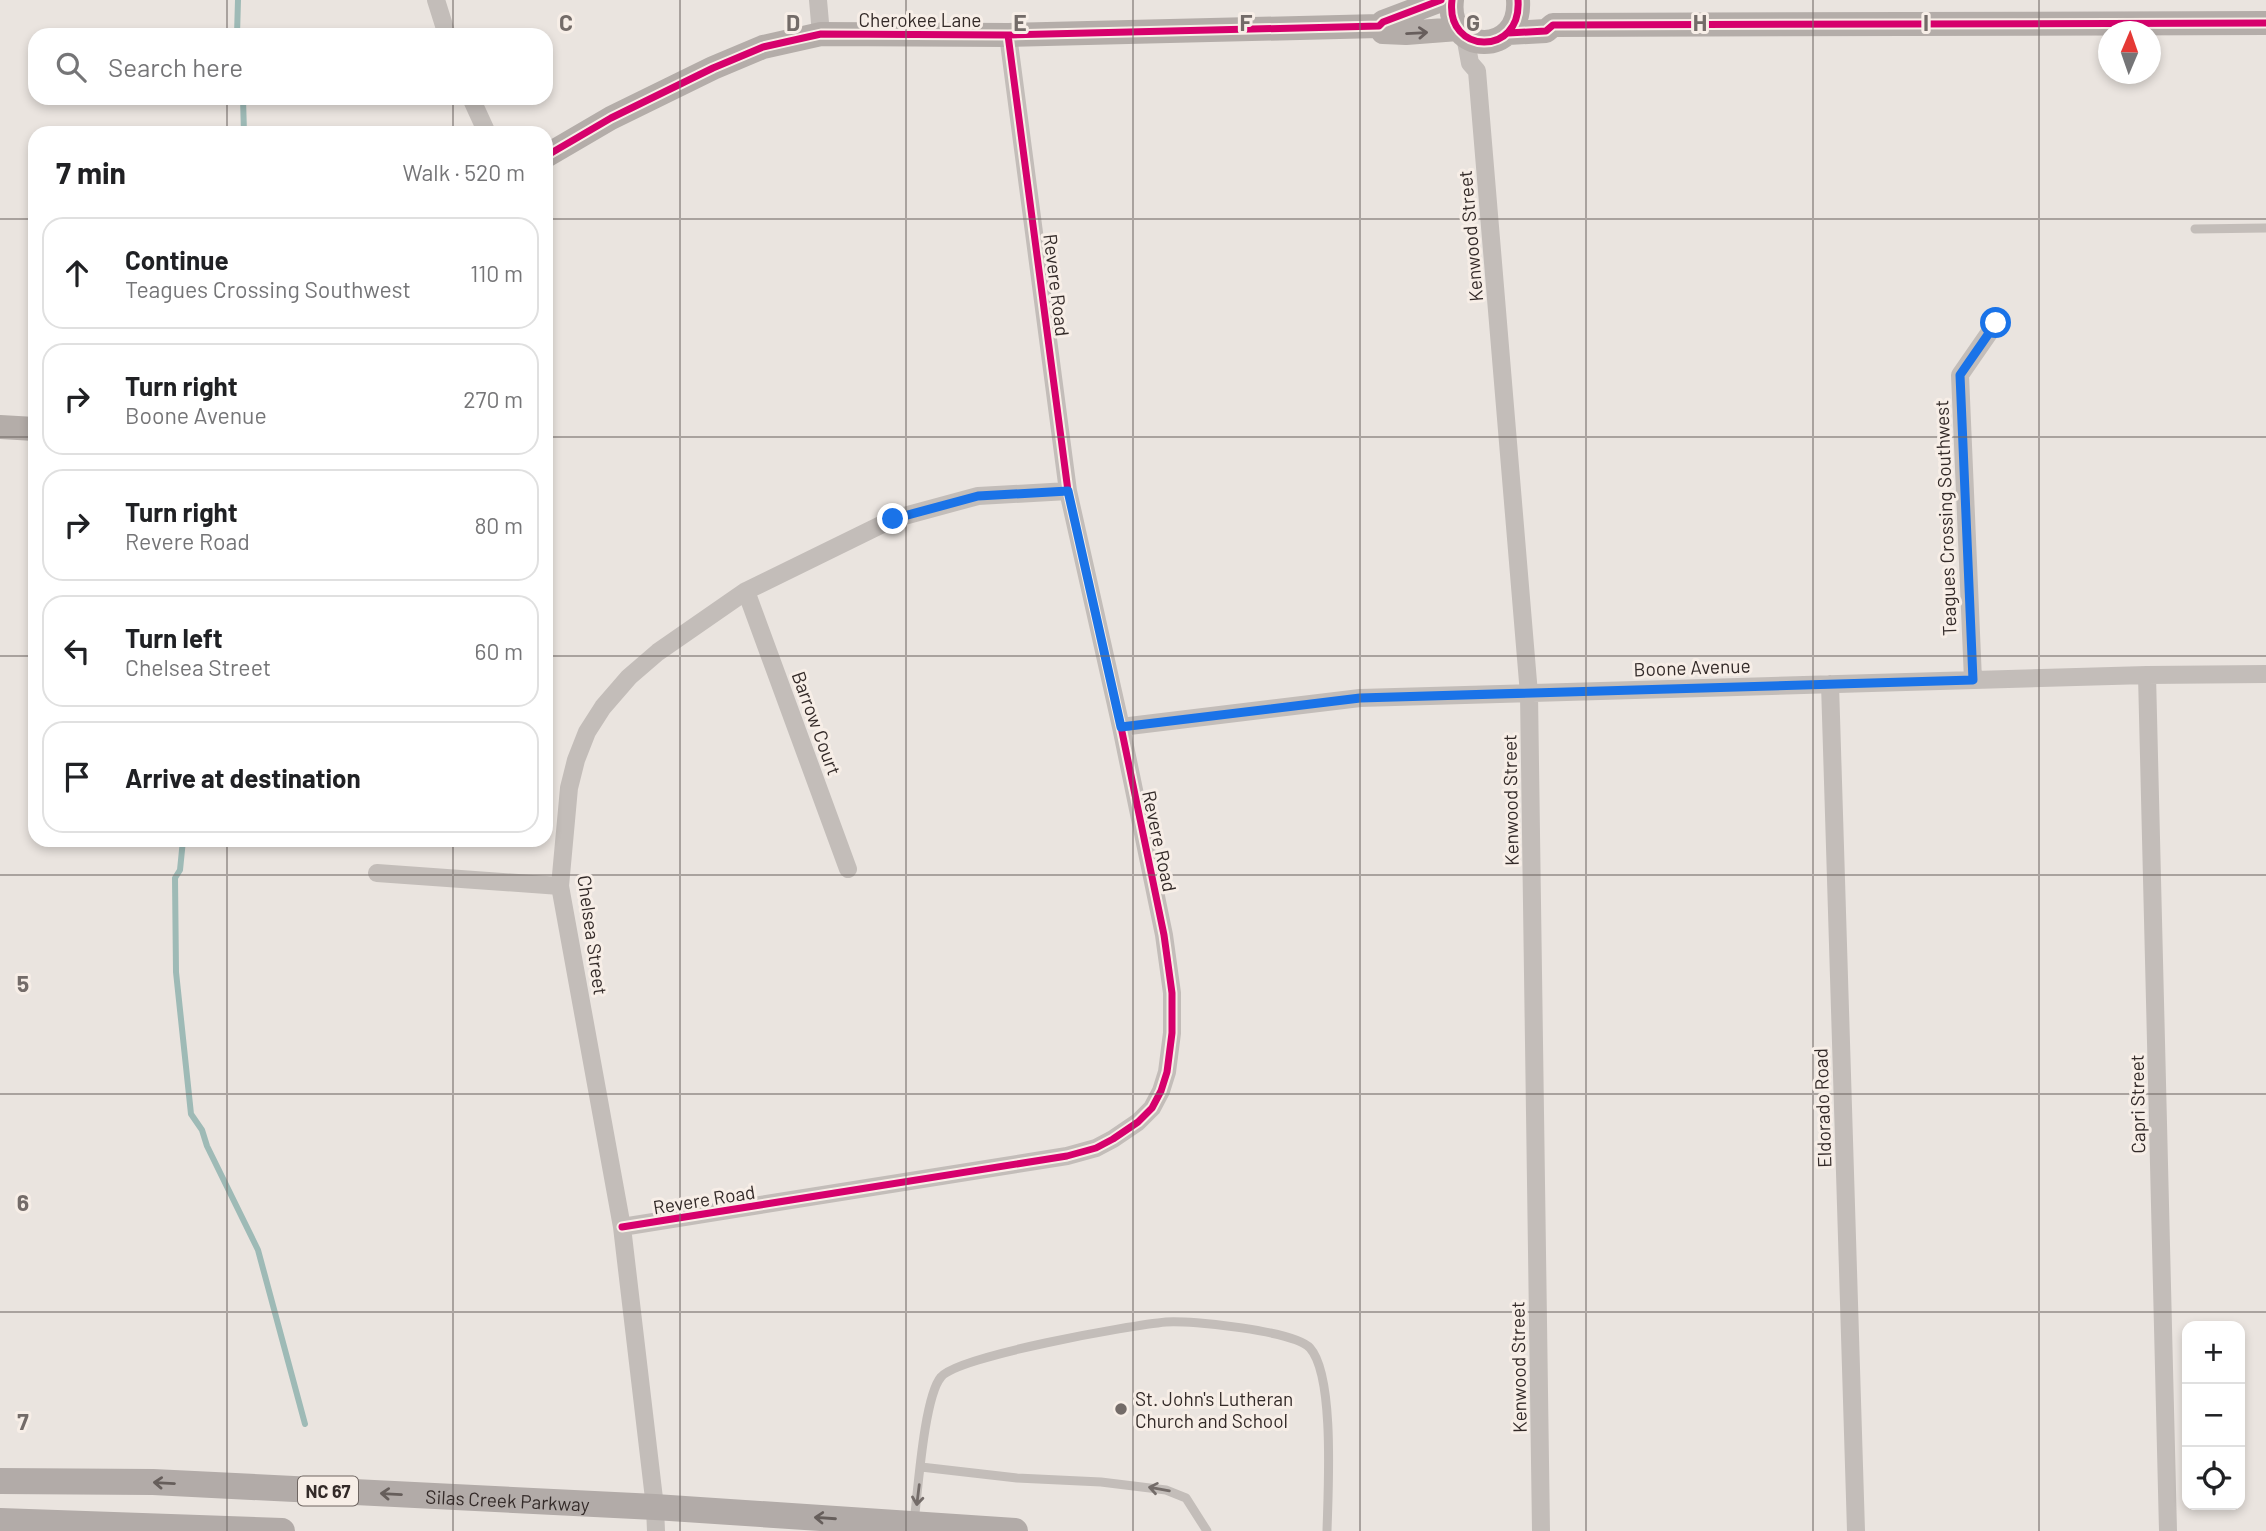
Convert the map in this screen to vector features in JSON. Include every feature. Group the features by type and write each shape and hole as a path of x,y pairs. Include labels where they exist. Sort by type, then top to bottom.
{"main road":[{"name":"Silas Creek Parkway","path":"0,1481 153,1482 655,1519 914,1524 1015,1531"},
{"path":"0,1521 282,1531"}],"street":[{"path":"436,0 445,28"},
{"path":"818,0 821,34"},
{"name":"Cherokee Lane","path":"553,152 611,118 713,68 763,47 821,34 1008,36 1379,26 1383,22 1441,0"},
{"path":"1452,0 1451,13 1462,33"},
{"path":"1477,71 1500,37 1517,22 1519,0 1553,24"},
{"path":"1500,37 1546,31 1553,24 2266,23"},
{"name":"Cherokee Lane","path":"1379,26 1383,32 1462,33 1471,40 1481,42 1500,37"},
{"name":"Kenwood Street","path":"1462,33 1470,63 1477,71 1529,694 1541,1531"},
{"name":"Revere Road","path":"622,1227 1067,1156 1096,1147 1138,1122 1152,1108 1161,1091 1167,1072 1172,1033 1172,993 1164,935 1068,491 1008,36"},
{"path":"474,105 484,126"},
{"name":"Teagues Crossing Southwest","path":"1973,680 1960,375 1996,323"},
{"path":"0,427 28,429"},
{"name":"Chelsea Street","path":"655,1519 622,1227 560,886 569,788 587,732 603,707 629,677 659,652 747,591 893,519 978,496 1068,491"},
{"name":"Barrow Court","path":"747,591 848,869"},
{"name":"Boone Avenue","path":"1121,727 1360,698 2147,675 2266,674"},
{"name":"Capri Street","path":"2147,675 2168,1531"},
{"name":"Eldorado Road","path":"1830,684 1856,1531"},
{"path":"377,873 560,886"}],"lane":[{"path":"2195,229 2266,228"},
{"path":"914,1524 930,1398 941,1377 952,1368 997,1354 1108,1331 1168,1322 1280,1334 1309,1347 1318,1361 1325,1395 1327,1531"},
{"path":"921,1467 1166,1490 1186,1498 1207,1531"}],"waterway":[{"path":"237,28 238,0"},
{"path":"243,105 244,126"},
{"path":"182,847 180,870 175,878 176,972 191,1114 202,1130 207,1146 258,1250 305,1424"}],"cycle path":[{"path":"553,152 611,118 713,68 763,47 821,34 1008,35 1379,26 1383,22 1441,0"},
{"path":"1452,0 1453,18 1460,31 1471,39 1484,42 1497,40 1508,32 1516,19 1518,0"},
{"path":"1508,33 1546,31 1553,25 2266,23"},
{"path":"622,1227 1067,1156 1096,1148 1138,1122 1152,1108 1161,1091 1167,1072 1172,1033 1172,993 1164,935 1068,491 1008,35"}],"place":[{"name":"St. John's Lutheran Church and School","path":"1121,1409"}],"route":[{"path":"893,519 978,496 1068,491 1121,727 1360,698 1973,680 1960,375 1996,323"}]}
